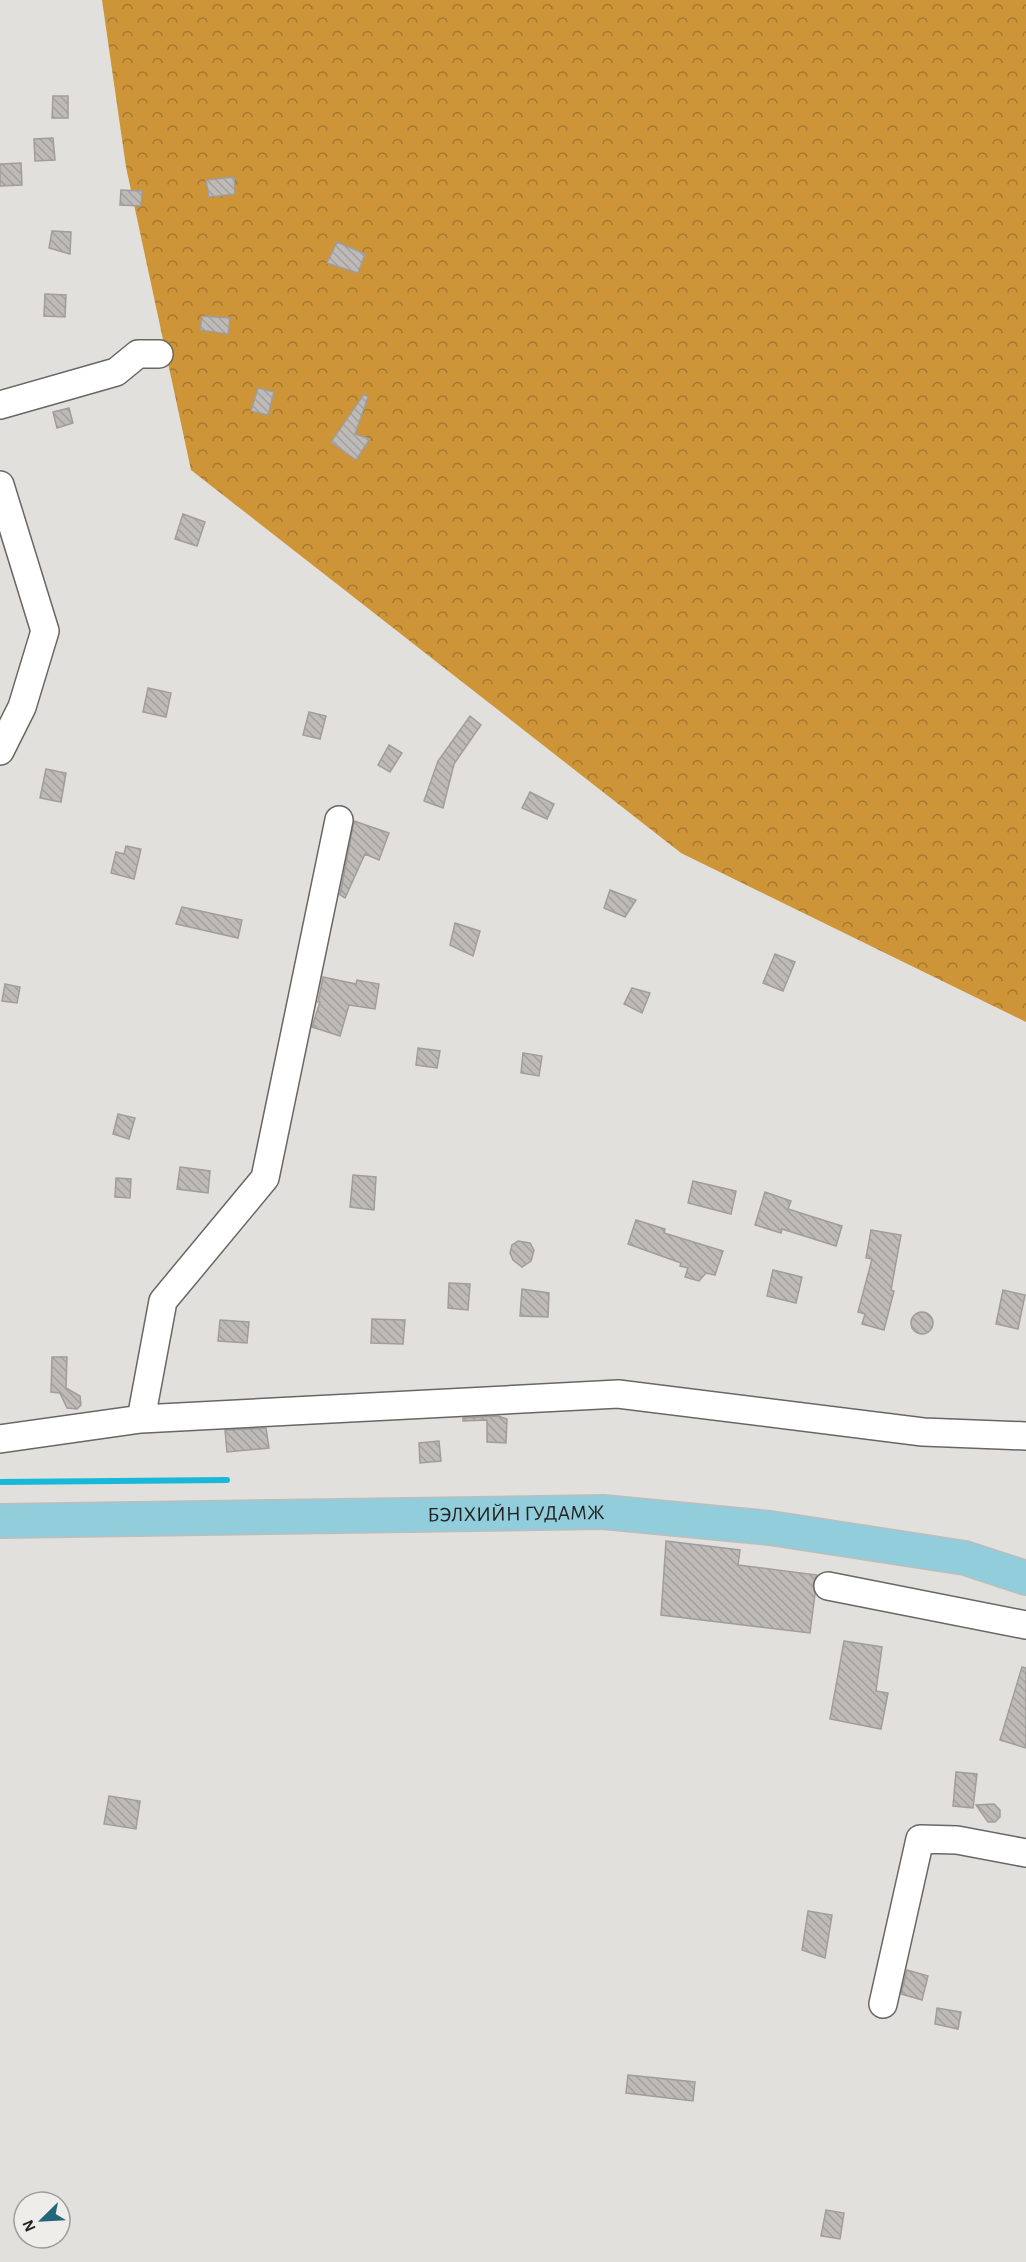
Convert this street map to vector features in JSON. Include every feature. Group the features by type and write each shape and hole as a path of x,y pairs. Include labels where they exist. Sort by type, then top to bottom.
{"main road":[{"name":"БЭЛХИЙН ГУДАМЖ","path":"0,1521 603,1512 770,1528 965,1558 1026,1578"}],"street":[{"path":"0,405 116,372 138,354 159,354"},
{"path":"0,485 45,631 22,707 0,751"},
{"path":"141,1419 152,1350 163,1301 266,1178 339,820"},
{"path":"0,1439 141,1419 618,1394 923,1432 1026,1436"},
{"path":"828,1586 1026,1625"},
{"path":"883,2004 920,1839 957,1840 1026,1853"}],"green space":[{"path":"102,0 1026,0 1026,1022 681,853 191,470 126,167"}],"building":[{"path":"53,96 68,96 68,118 52,118"},
{"path":"53,138 55,160 35,161 34,139"},
{"path":"21,163 22,185 0,186 0,164"},
{"path":"234,177 235,194 209,197 206,180"},
{"path":"121,190 142,191 141,206 120,205"},
{"path":"52,231 71,232 70,254 49,248"},
{"path":"337,242 365,254 358,273 327,263"},
{"path":"45,294 66,295 65,317 44,316"},
{"path":"202,316 230,318 228,334 200,330"},
{"path":"258,388 274,392 268,415 251,411"},
{"path":"364,394 368,397 355,434 370,439 356,460 331,442"},
{"path":"69,408 73,423 57,428 53,412"},
{"path":"183,514 205,522 197,546 175,539"},
{"path":"148,688 171,693 166,717 143,712"},
{"path":"309,712 326,716 320,739 303,735"},
{"path":"470,716 481,725 454,764 443,808 424,801 438,761"},
{"path":"389,745 402,753 390,772 378,765"},
{"path":"46,769 66,773 61,802 40,798"},
{"path":"530,792 554,804 547,819 522,808"},
{"path":"354,821 389,833 379,860 365,854 345,898 340,895"},
{"path":"126,846 141,849 134,879 111,873 116,852 124,854"},
{"path":"610,890 636,900 625,917 604,908"},
{"path":"182,907 242,920 238,938 176,924"},
{"path":"455,923 480,931 473,956 450,945"},
{"path":"775,954 795,962 783,991 763,983"},
{"path":"323,977 356,984 357,980 379,984 375,1009 349,1005 340,1036 312,1027 320,1002 318,1002"},
{"path":"5,984 20,987 17,1003 2,1001"},
{"path":"632,988 650,993 642,1013 624,1004"},
{"path":"418,1048 440,1051 437,1068 416,1065"},
{"path":"523,1053 542,1056 539,1076 521,1073"},
{"path":"118,1114 135,1118 129,1139 113,1134"},
{"path":"180,1167 210,1171 208,1193 177,1189"},
{"path":"353,1175 376,1177 374,1210 350,1207"},
{"path":"116,1178 131,1179 130,1198 115,1197"},
{"path":"693,1181 736,1191 731,1214 688,1203"},
{"path":"765,1192 791,1201 788,1209 842,1226 836,1246 782,1229 781,1233 755,1225"},
{"path":"636,1220 665,1229 664,1233 723,1251 715,1275 706,1273 699,1281 685,1277 688,1268 680,1266 681,1263 628,1244"},
{"path":"871,1230 901,1235 891,1290 894,1291 884,1330 862,1324 865,1314 858,1312 872,1259 866,1258"},
{"path":"518,1241 530,1243 534,1250 531,1261 522,1267 513,1260 510,1253 512,1245"},
{"path":"773,1270 802,1277 796,1303 767,1296"},
{"path":"449,1283 470,1284 468,1310 448,1308"},
{"path":"522,1289 549,1293 548,1317 520,1316"},
{"path":"1003,1290 1025,1295 1018,1329 996,1324"},
{"path":"922,1312 930,1315 933,1323 930,1331 922,1334 914,1331 911,1323 914,1315"},
{"path":"372,1319 405,1320 403,1344 371,1343"},
{"path":"220,1320 249,1322 247,1343 218,1341"},
{"path":"52,1357 67,1357 66,1388 80,1396 81,1405 77,1409 67,1408 60,1393 51,1392"},
{"path":"498,1416 507,1419 506,1443 487,1442 487,1420 463,1421 463,1418"},
{"path":"266,1428 269,1448 227,1452 225,1430"},
{"path":"439,1441 441,1461 420,1463 419,1443"},
{"path":"666,1541 740,1550 738,1565 817,1575 813,1584 815,1594 810,1633 661,1615"},
{"path":"844,1641 882,1647 876,1691 888,1693 881,1729 830,1719"},
{"path":"1022,1667 1026,1668 1026,1748 1000,1740"},
{"path":"956,1772 977,1774 973,1808 953,1806"},
{"path":"109,1796 140,1801 136,1829 104,1824"},
{"path":"994,1804 1000,1810 1000,1817 995,1822 988,1822 976,1805"},
{"path":"808,1911 832,1915 825,1958 802,1950"},
{"path":"907,1970 928,1976 922,2000 901,1994"},
{"path":"937,2008 961,2012 958,2029 935,2024"},
{"path":"628,2075 695,2082 693,2101 626,2093"},
{"path":"826,2210 844,2213 840,2239 821,2236"}],"waterway":[{"path":"0,1482 227,1480"}]}
